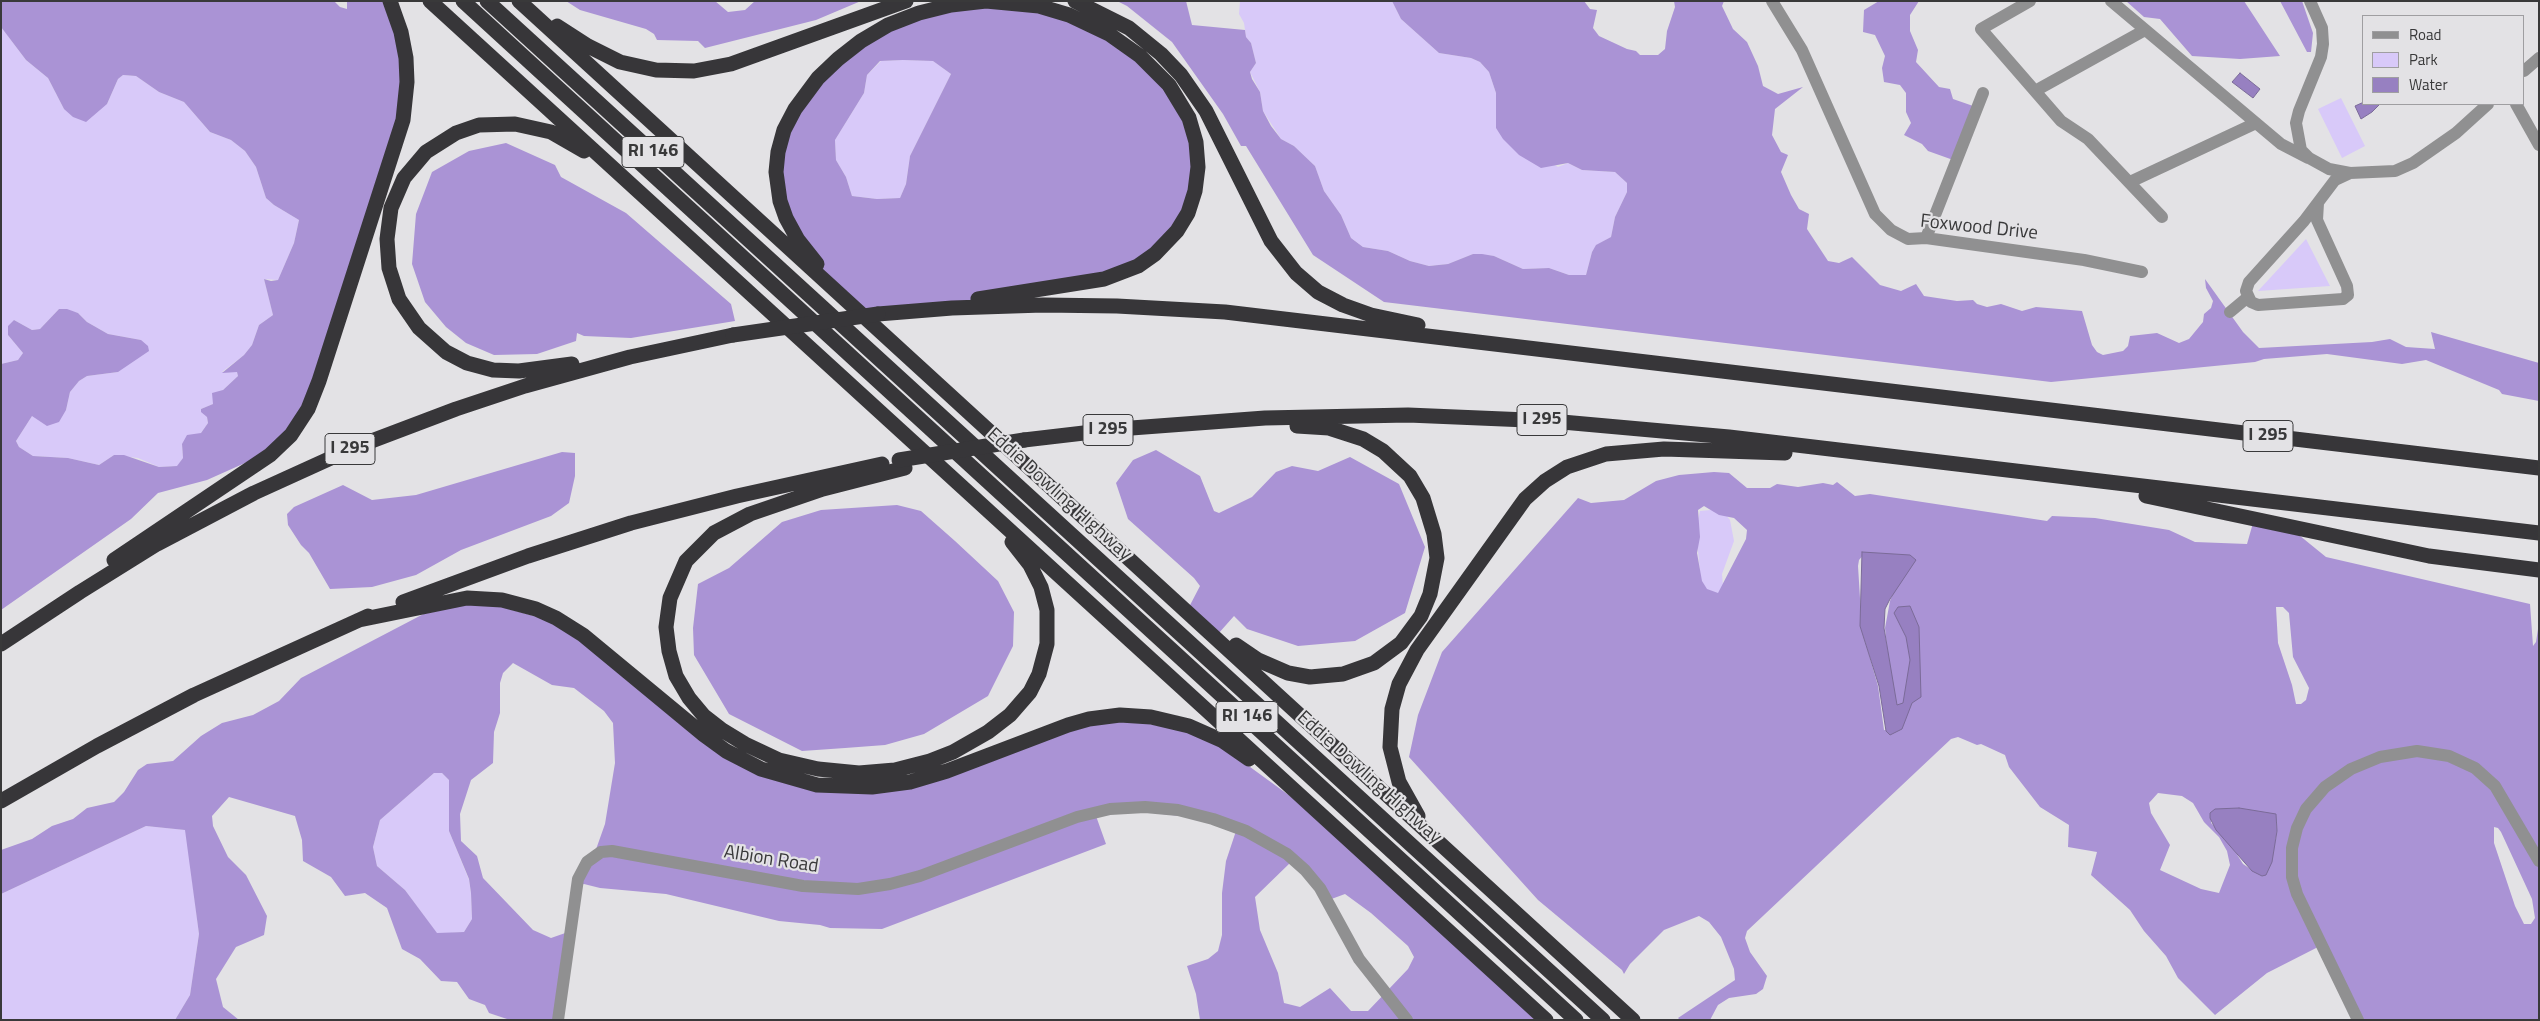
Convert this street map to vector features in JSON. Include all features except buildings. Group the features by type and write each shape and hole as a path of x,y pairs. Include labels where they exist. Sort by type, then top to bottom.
{"highway":[{"path":"80,592 121,554 270,455 291,434 308,409 403,120 406,95 406,64 401,32 390,1"},
{"path":"430,1 1546,1020"},
{"name":"Eddie Dowling Highway","path":"463,1 1576,1020"},
{"name":"Eddie Dowling Highway","path":"487,1 1603,1020"},
{"path":"519,1 1632,1020"},
{"path":"527,1 569,34 608,57 644,68 682,72 731,64 906,1"},
{"path":"851,305 794,233 780,201 776,172 780,141 795,109 828,68 861,41 895,22 936,8 986,1 1023,3 1055,10 1097,27 1140,56 1169,85 1184,107 1193,130 1198,167 1195,191 1188,213 1177,231 1155,254 1127,272 1104,279 883,313"},
{"path":"1076,1 1129,28 1151,45 1181,75 1206,111 1271,241 1296,273 1318,292 1357,311 1385,319 1547,350"},
{"path":"649,200 584,151 550,132 528,126 503,123 467,129 445,139 426,152 411,169 399,188 391,208 388,229 388,258 392,278 405,309 427,336 456,358 493,370 533,370 585,363 733,335"},
{"name":"I 295","path":"1,644 157,544 320,462 387,434 490,397 639,355 733,335 883,313 995,306 1089,306 1180,309 1261,316 2539,468"},
{"name":"I 295","path":"1,801 97,746 194,695 358,620 477,574 596,533 728,498 1024,440 1193,422 1373,415 1515,419 1667,430 2539,533"},
{"path":"1158,586 1258,660 1288,673 1322,677 1359,670 1392,650 1415,626 1426,606 1434,583 1436,546 1428,509 1410,476 1384,450 1352,434 1330,428 1193,422"},
{"path":"1445,848 1414,811 1395,770 1390,734 1395,696 1404,672 1417,650 1510,518 1534,490 1568,467 1592,457 1619,451 1685,449 1889,456"},
{"path":"902,464 750,514 714,533 686,561 670,598 666,627 669,651 676,676 685,693 704,716 722,730 756,750 792,764 833,771 871,772 907,767 948,754 988,732 1014,712 1030,692 1042,664 1048,632 1047,610 1040,587 1030,565 965,488"},
{"path":"2049,475 2416,554 2539,570"},
{"path":"358,620 467,598 502,600 536,609 556,618 583,635 704,736 726,751 774,774 824,786 872,787 910,782 947,771 1068,725 1094,718 1141,715 1171,720 1198,729 1231,746 1341,832"}],"street":[{"name":"Foxwood Drive","path":"1772,1 1802,50 1875,214 1891,230 1908,239 1926,238 2084,260 2142,272"},
{"path":"2030,1 1981,29 2061,121 2088,139 2162,217"},
{"path":"2111,1 2281,144 2330,169 2350,173 2395,171 2413,163 2456,133 2487,105"},
{"path":"2309,158 2301,150 2296,123 2298,111 2321,57 2323,44 2322,28 2310,1"},
{"path":"2036,91 2145,30"},
{"path":"2525,70 2539,58"},
{"path":"1926,238 1983,93"},
{"path":"2517,105 2539,145"},
{"path":"2130,182 2256,123"},
{"path":"2318,203 2317,220 2347,286 2348,295 2342,299 2258,305 2251,302 2246,291 2249,282 2318,203 2335,180 2350,173"},
{"path":"2230,312 2248,297"},
{"path":"2358,1020 2297,894 2292,877 2292,848 2297,828 2306,809 2325,787 2351,769 2380,756 2417,751 2450,756 2475,768 2495,786 2539,861"},
{"name":"Albion Road","path":"558,1020 578,879 587,862 601,852 612,851 803,886 858,889 890,884 920,876 1066,820 1102,811 1145,807 1195,814 1246,831 1287,854 1305,870 1320,888 1359,959 1407,1020"}],"green space":[{"path":"1240,1 1392,1 1401,19 1439,53 1471,58 1480,62 1489,72 1496,93 1496,128 1558,167 1568,163 1582,170 1615,172 1627,183 1627,192 1615,217 1611,237 1597,245 1592,252 1586,275 1569,275 1549,268 1523,269 1494,256 1473,254 1448,264 1429,266 1410,261 1388,251 1363,247 1351,238 1341,215 1324,191 1315,166 1294,146 1281,139 1263,111 1260,92 1250,72 1256,63 1251,43 1246,37 1244,23 1239,14"},
{"path":"1,27 26,60 48,78 64,109 107,104 118,79 123,75 136,76 159,92 184,102 210,132 231,140 245,151 256,167 266,198 299,220 294,243 278,280 264,279 273,315 259,325 252,345 244,355 222,372 237,372 238,376 223,390 213,404 201,409 207,417 208,423 201,433 182,444 183,458 178,466 159,467 138,458 114,455 99,465 68,458 33,456 19,447 16,441 32,416 66,410 70,392 79,381 87,376 118,372 141,340 108,334 87,322 78,313 59,309 40,329 32,330 14,320 8,335 23,353 18,360 1,364"},
{"path":"881,61 933,61 951,74 910,156 906,184 900,198 877,199 852,196 846,177 836,160 835,140 864,93 867,75"},
{"path":"2341,98 2365,146 2342,158 2318,109"},
{"path":"2306,239 2330,286 2258,291"},
{"path":"1721,509 1730,520 1734,541 1722,574 1727,636 1705,625 1696,530 1700,511"},
{"path":"434,773 442,773 449,780 449,831 469,880 472,919 464,932 437,934 405,890 377,866 373,847 380,820"},
{"path":"146,826 186,830 199,934 190,995 175,1020 1,1020 1,894"}],"shaded area":[{"path":"1,1 334,1 340,7 347,9 347,1 389,1 408,79 315,396 274,450 207,480 158,493 131,519 1,610 1,364 18,360 23,353 8,335 8,326 14,320 32,330 40,329 59,309 67,309 78,313 87,322 108,334 141,340 148,346 149,351 118,372 87,376 79,381 70,392 66,410 59,422 47,426 32,416 16,441 19,447 33,456 68,458 99,465 114,455 124,455 159,467 177,466 183,458 182,444 187,435 201,433 208,423 207,417 201,412 201,409 213,404 212,393 223,390 238,376 237,372 222,373 244,355 252,345 259,325 273,315 264,279 278,280 294,243 299,220 266,198 256,167 245,151 231,140 210,132 184,102 159,92 136,76 123,75 118,79 107,104 86,122 73,117 64,109 48,78 26,60 1,27"},
{"path":"566,1 715,1 728,12 745,10 755,1 861,1 816,20 705,48 698,41 657,40 654,34 646,29 580,10"},
{"path":"1117,1 1186,1 1192,25 1245,30 1246,37 1251,43 1256,63 1250,72 1260,92 1263,111 1281,139 1294,146 1315,166 1324,191 1341,215 1351,238 1363,247 1388,251 1410,261 1429,266 1448,264 1473,254 1482,254 1494,256 1523,269 1549,268 1569,275 1586,275 1592,252 1596,245 1611,237 1615,217 1627,192 1627,183 1615,172 1582,170 1568,163 1541,168 1519,155 1503,139 1496,128 1496,93 1489,72 1480,62 1471,58 1439,53 1401,19 1392,1 1584,1 1590,9 1597,10 1593,28 1599,36 1627,49 1636,51 1640,55 1658,55 1665,49 1667,31 1675,7 1674,1 1724,1 1722,6 1733,29 1747,42 1758,66 1763,86 1778,94 1803,87 1775,109 1772,135 1781,152 1788,155 1781,172 1791,195 1799,209 1809,214 1807,229 1828,261 1839,263 1852,257 1880,285 1901,291 1916,284 1924,296 1957,301 1973,300 1977,304 1987,307 2001,304 2022,311 2036,307 2082,311 2092,345 2097,352 2103,355 2123,351 2128,346 2130,336 2157,333 2179,343 2189,339 2203,322 2204,314 2211,308 2213,301 2206,288 2205,279 2243,332 2259,348 2372,342 2390,339 2406,347 2435,349 2431,332 2539,363 2539,401 2502,394 2499,390 2426,360 2402,364 2327,354 2051,382 1384,302 1313,255 1246,146 1241,146 1223,114 1172,42 1127,6"},
{"path":"1879,1 1919,1 1910,15 1910,31 1918,50 1916,62 1939,87 1950,89 1953,99 1976,107 1956,161 1928,151 1922,144 1904,135 1911,123 1906,112 1906,93 1900,85 1884,82 1882,68 1885,56 1875,35 1863,32 1864,10"},
{"path":"2126,1 2244,1 2280,56 2240,59 2192,56 2160,19 2144,17"},
{"path":"2280,1 2302,1 2313,33 2311,52 2307,52"},
{"path":"1028,6 1099,30 1177,97 1200,168 1168,248 1089,285 885,311 855,307 816,264 784,211 779,162 793,117 833,69 879,36 937,12 973,7","holes":["880,61 933,61 951,74 910,156 906,184 900,198 877,199 852,196 846,177 836,160 835,140 864,93 867,75"]},
{"path":"506,143 555,165 561,177 626,213 731,304 735,321 631,338 584,336 577,333 576,341 537,354 494,355 466,343 446,327 425,302 412,264 416,214 432,172 469,151"},
{"path":"1156,450 1200,476 1214,511 1219,513 1252,497 1276,472 1292,466 1318,471 1350,457 1399,484 1425,547 1405,613 1355,641 1298,646 1247,629 1234,616 1218,634 1188,609 1200,586 1194,578 1128,519 1116,483 1133,460"},
{"path":"562,452 575,453 575,476 569,503 551,516 461,550 416,575 372,587 330,589 309,553 301,545 288,525 287,514 294,507 343,485 372,500 416,495"},
{"path":"1714,472 1729,473 1747,488 1770,488 1777,484 1798,487 1823,483 1833,485 1837,482 1855,496 1870,494 2047,521 2052,516 2095,518 2169,530 2195,542 2247,544 2253,523 2294,531 2326,557 2530,604 2533,646 2536,642 2538,629 2539,632 2539,1020 2356,1020 2320,946 2267,973 2215,1015 2178,978 2166,956 2144,931 2130,910 2091,875 2097,852 2068,847 2069,825 2040,807 2009,767 2005,755 1981,744 1977,745 1958,737 1951,739 1747,931 1745,938 1750,952 1767,976 1763,989 1756,994 1729,998 1718,1005 1710,1020 1680,1020 1678,1018 1735,980 1734,969 1721,937 1709,922 1699,916 1664,930 1630,964 1624,974 1622,970 1538,900 1409,757 1418,715 1442,652 1578,498 1591,503 1624,500 1656,481 1679,475","holes":["1704,506 1719,515 1734,518 1747,530 1746,539 1718,593 1707,589 1702,581 1697,553 1700,537 1698,510","1865,553 1905,561 1890,601 1885,628 1893,709 1891,731 1884,730 1878,686 1862,630 1859,560","2276,607 2283,607 2289,613 2293,657 2309,688 2306,700 2301,704 2296,704 2292,685 2278,643","2158,793 2182,796 2193,803 2204,822 2219,837 2227,851 2230,865 2219,893 2201,889 2160,870 2170,845 2151,813 2149,803","2211,813 2277,821 2276,839 2264,870 2252,870 2243,864 2226,837 2211,823","2494,827 2498,828 2501,832 2532,899 2535,918 2531,924 2524,924 2515,906 2494,843"]},
{"path":"897,505 921,511 955,541 998,581 1014,612 1013,646 988,696 924,734 885,745 802,751 729,714 694,655 693,628 698,584 729,568 782,522 821,510"},
{"path":"484,602 559,623 719,751 859,791 1084,724 1124,719 1206,735 1290,796 1543,1020 1200,1020 1196,994 1187,966 1208,959 1218,951 1222,935 1222,893 1226,861 1236,831 1199,818 1135,811 1096,816 1106,844 882,929 830,928 820,925 779,921 666,894 600,888 584,884 578,886 594,855 605,824 615,763 613,723 604,711 574,688 552,685 513,663 503,673 500,683 500,713 494,732 493,763 471,780 460,814 461,841 477,856 483,878 533,930 551,938 571,931 557,1020 510,1020 489,1013 485,1005 469,999 457,982 441,981 420,959 402,949 387,908 365,893 345,896 331,877 303,861 302,840 295,816 229,797 212,816 213,826 228,857 246,875 267,916 264,935 236,947 216,979 223,1007 239,1020 175,1020 190,995 199,934 185,830 146,826 1,894 1,850 32,839 52,826 73,819 87,808 114,802 124,792 138,770 147,764 173,761 201,736 222,723 253,715 279,701 301,678 435,608","holes":["434,773 442,773 449,780 449,831 469,879 472,919 464,932 437,933 405,890 377,866 373,847 380,820","1291,862 1326,901 1345,894 1371,913 1408,946 1414,957 1408,969 1368,1011 1351,1011 1330,988 1300,1007 1284,1003 1278,973 1260,930 1255,897"]}],"water":[{"path":"2240,73 2260,89 2253,98 2232,82"},
{"path":"2362,103 2362,105 2379,105 2361,119 2355,106"},
{"path":"1862,552 1910,555 1916,560 1885,609 1884,628 1897,705 1903,703 1910,660 1906,637 1894,613 1898,607 1910,606 1919,627 1921,697 1912,703 1902,729 1890,735 1886,731 1879,686 1860,626"},
{"path":"2239,808 2276,814 2277,831 2272,862 2266,875 2262,876 2252,871 2216,830 2210,818 2210,813 2215,809"}]}
